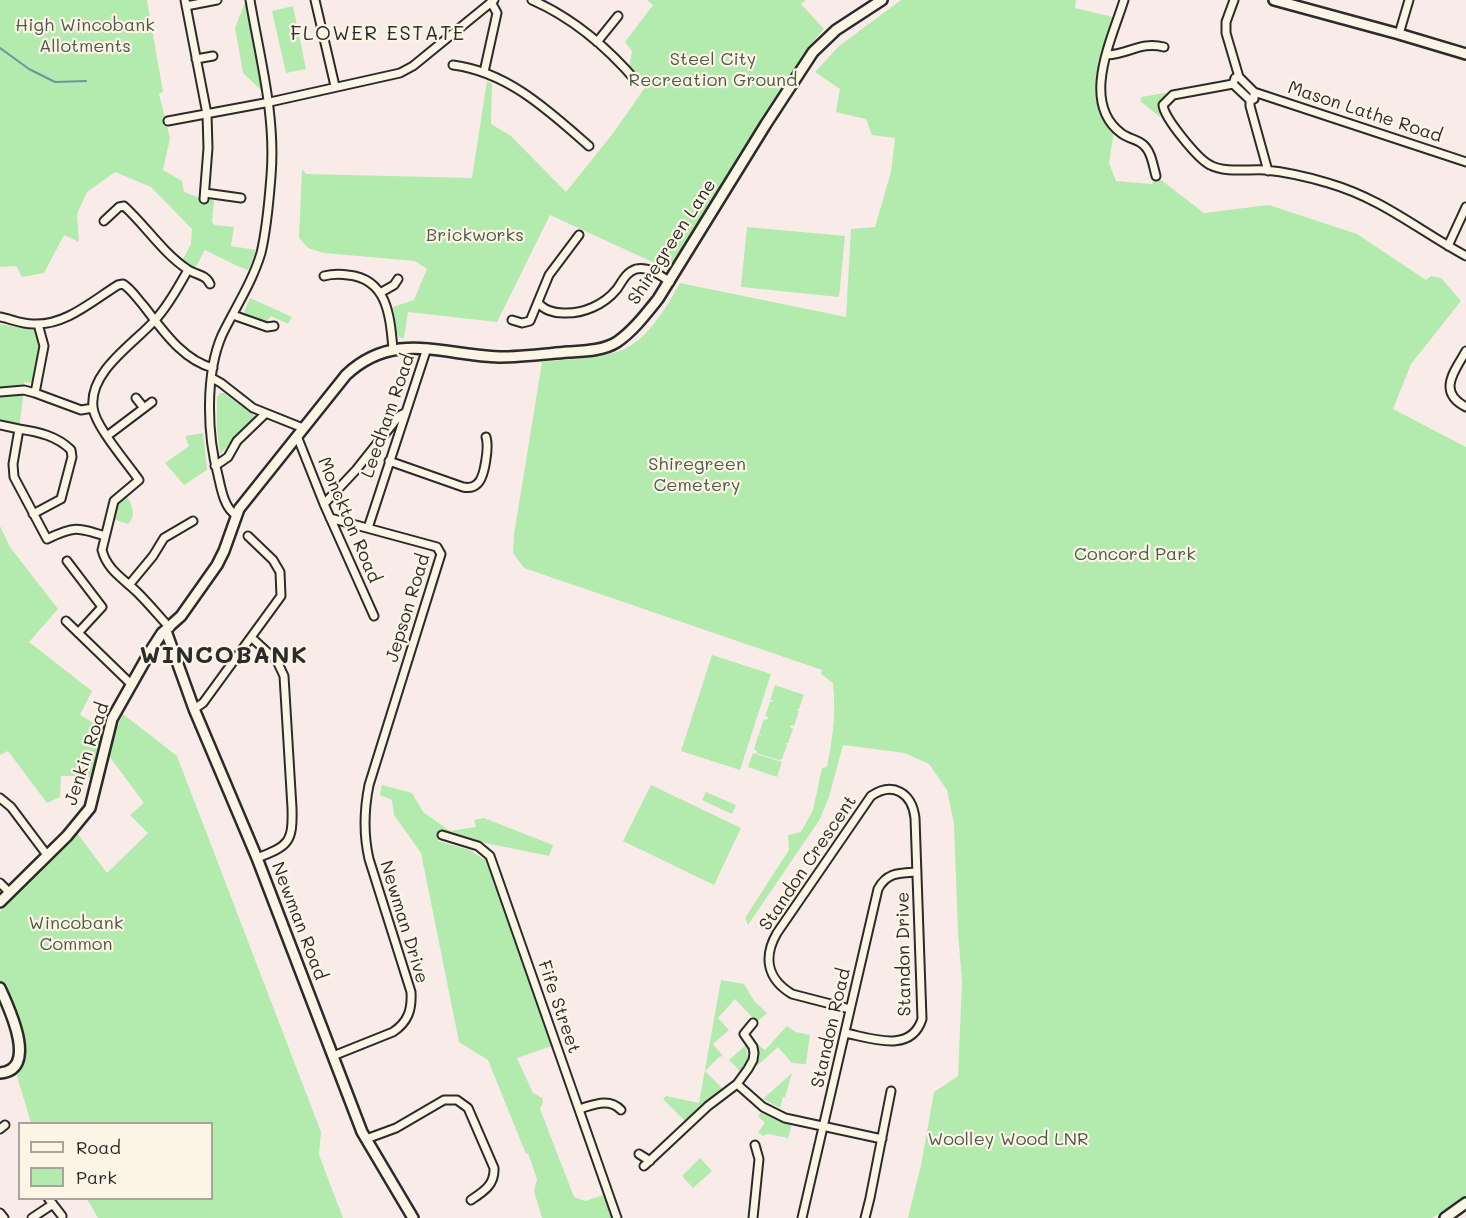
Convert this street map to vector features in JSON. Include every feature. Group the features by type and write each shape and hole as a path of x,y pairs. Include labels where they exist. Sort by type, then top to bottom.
{"street":[{"path":"217,0 185,3 207,114 205,196 241,198"},
{"path":"236,516 228,507 215,466 211,430 212,378 218,345 254,272 266,230 273,147 270,102 250,0"},
{"path":"315,0 335,86"},
{"path":"532,0 555,12 597,42 638,82"},
{"name":"Shiregreen Lane","path":"168,629 181,616 221,558 236,516 300,432 357,365 375,354 405,347 482,356 585,350 610,345 642,319 670,282 771,116 813,52 836,30 882,0"},
{"path":"1124,0 1100,80 1102,105 1104,112 1122,134 1144,145 1151,158 1156,176"},
{"path":"1234,0 1226,27 1239,77 1252,96 1250,106 1268,171"},
{"path":"1274,0 1466,54"},
{"path":"1399,34 1409,0"},
{"path":"168,121 394,75 406,70 493,1 497,13 484,72"},
{"path":"597,42 618,16"},
{"path":"1107,55 1149,45 1164,47"},
{"path":"196,59 213,56"},
{"path":"453,65 484,72 521,91 589,146"},
{"path":"1233,84 1235,78 1239,77"},
{"path":"1252,96 1233,84 1173,95 1163,105 1167,117 1206,163 1221,168 1268,171 1312,179 1353,191 1388,207 1466,256"},
{"name":"Mason Lathe Road","path":"1252,96 1466,162"},
{"path":"104,221 119,207 124,206 141,221 147,232 188,270 206,278 210,284"},
{"path":"1448,246 1466,207"},
{"path":"512,320 522,323 530,321 549,275 579,235"},
{"path":"538,302 541,306 558,313 577,313 587,310 611,295 627,274 637,269 648,269 670,282"},
{"path":"168,629 154,610 118,576 104,556 102,550 114,501 139,480 107,436 93,408 97,383 104,372 117,356 155,320 170,301 188,270"},
{"path":"324,276 331,274 360,277 380,293 388,312 393,349"},
{"path":"380,293 398,279"},
{"path":"0,317 30,324 55,322 67,318 118,285 123,285 133,293 193,360 213,368"},
{"path":"233,315 267,327 274,326"},
{"path":"35,393 44,346 38,324"},
{"name":"Leedham Road","path":"368,528 426,348"},
{"path":"1466,351 1453,374 1450,388 1452,397 1466,407"},
{"path":"212,378 253,408 300,432"},
{"path":"0,392 24,390 81,410 93,408"},
{"path":"136,398 144,408"},
{"path":"107,436 152,402"},
{"path":"215,466 228,457 237,441 265,414"},
{"path":"324,504 356,470 399,416 405,414"},
{"path":"0,425 39,432 56,438 71,450 72,457 61,499 33,514"},
{"path":"19,429 14,477 47,539 68,529 77,528 105,536"},
{"name":"Monckton Road","path":"300,432 324,504 374,616"},
{"path":"389,462 463,487 473,487 482,478 488,449 486,437"},
{"name":"Jepson Road","path":"330,518 437,548 441,554 369,785"},
{"path":"129,585 153,556 164,538 193,520"},
{"path":"194,709 204,703 281,596 280,572 273,560 248,536"},
{"path":"67,561 102,607 78,633"},
{"path":"66,621 132,685"},
{"name":"Jenkin Road","path":"0,902 68,836 90,808 112,718 158,639 168,629"},
{"name":"Newman Road","path":"168,629 194,709 258,858 366,1139 413,1218"},
{"path":"252,638 277,661 284,676 293,830 285,846 258,858"},
{"name":"Newman Drive","path":"333,1056 393,1032 401,1027 410,1012 411,992 365,842 364,823 369,785"},
{"name":"Standon Crescent","path":"850,1009 792,994 785,990 778,984 771,970 768,953 770,945 871,796 878,792 898,791 909,798 912,804 915,818 917,872"},
{"path":"0,798 11,807 47,855"},
{"name":"Fife Street","path":"442,835 478,846 490,856 617,1218"},
{"name":"Standon Road","path":"802,1218 878,889 882,881 891,875 917,872"},
{"name":"Standon Drive","path":"845,1033 896,1042 909,1038 921,1025 923,1011 917,872"},
{"path":"0,883 9,892"},
{"path":"0,988 14,1024 20,1050 18,1064 14,1069 0,1073"},
{"path":"639,1154 647,1163 708,1106 737,1084 753,1060 753,1047 744,1034 753,1023"},
{"path":"737,1084 756,1102 786,1118 882,1139"},
{"path":"865,1218 891,1091"},
{"path":"366,1139 396,1128 444,1100 457,1100 463,1103 468,1108 495,1174 490,1186 471,1200"},
{"path":"579,1109 606,1102 616,1105 621,1110"},
{"path":"753,1218 759,1159 755,1145"},
{"path":"32,1218 50,1201 62,1216"},
{"path":"1445,1218 1466,1203"},
{"path":"0,1213 4,1218"}],"green space":[{"name":"High Wincobank Allotments","path":"0,0 147,0 163,92 159,94 170,138 163,170 182,181 184,192 214,200 212,222 215,225 234,227 231,246 256,250 248,270 205,250 195,268 183,259 191,244 192,229 151,187 115,172 87,192 77,214 79,242 64,235 44,273 22,277 16,266 0,267"},
{"path":"246,0 263,92 243,73 235,28"},
{"path":"647,0 806,0 801,4 824,29 811,44 742,151 670,270 550,215 497,322 408,312 404,338 400,338 397,334 393,307 414,300 427,269 415,261 324,253 308,248 299,238 302,169 306,174 472,178 487,81 492,84 491,124 511,136 566,192 614,132 646,86 629,68 632,51 625,42 653,5"},
{"name":"Concord Park","path":"901,0 1076,0 1075,8 1113,17 1097,82 1100,109 1114,131 1109,163 1116,181 1152,184 1156,176 1204,213 1269,205 1357,234 1426,280 1431,276 1441,278 1461,301 1411,364 1393,409 1466,447 1466,1195 1432,1218 908,1218 921,1165 934,1092 958,1076 962,982 954,824 947,790 929,764 905,753 843,745 829,797 820,819 748,925 745,918 789,850 788,835 801,832 813,810 822,768 827,767 831,746 834,715 833,683 821,674 822,670 524,568 513,553 542,362 596,357 613,353 635,343 653,325 680,283 846,317 851,229 875,227 891,172 895,138 872,135 866,119 836,112 840,89 815,72 839,46"},
{"path":"293,6 306,69 286,73 272,11"},
{"path":"1170,94 1161,104 1160,117 1140,101 1142,97"},
{"path":"747,227 845,236 839,297 741,287"},
{"path":"250,298 292,317 288,324 271,316 263,322 245,315 244,312"},
{"path":"0,324 36,331 42,350 35,383 24,382 23,385 0,387"},
{"path":"24,390 19,429 0,425 0,392"},
{"path":"220,393 224,393 256,417 220,454 217,397"},
{"path":"203,433 207,470 184,485 165,463 189,446 185,436"},
{"path":"126,495 132,506 133,514 128,524 113,519 120,500"},
{"path":"0,526 10,547 58,609 29,642 92,691 80,715 104,729 95,779 86,776 61,776 60,797 47,803 8,751 0,755"},
{"path":"712,655 771,674 740,770 681,751"},
{"path":"775,685 804,695 799,709 796,710 799,711 794,726 790,725 793,729 788,743 785,743 787,745 782,759 779,760 756,753 757,751 754,750 758,735 762,736 759,734 764,719 767,720 768,717 765,716 770,702 774,701 770,700"},
{"name":"Wincobank Common","path":"123,714 177,756 321,1132 319,1155 343,1218 98,1218 88,1200 213,1200 213,1122 31,1122 17,1076 24,1053 16,1020 0,980 0,912 15,894 77,833 107,873 148,833 130,815 144,803 109,756 114,733"},
{"path":"753,753 782,762 777,777 748,767"},
{"path":"382,785 412,793 423,812 450,831 476,827 474,820 484,818 553,845 549,856 437,833 438,841 470,850 483,859 489,857 552,1046 517,1058 533,1093 542,1098 540,1109 574,1197 585,1201 604,1195 612,1218 542,1218 534,1191 537,1179 488,1060 459,1042 421,853 394,815 392,800 380,795"},
{"path":"651,785 741,828 714,885 623,841"},
{"path":"706,792 736,805 732,814 702,800"},
{"path":"721,980 744,984 754,1001 767,1013 757,1022 735,999 718,1018 729,1030 713,1044 723,1056 705,1071 722,1088 685,1121 663,1099 666,1096 699,1103"},
{"path":"787,1026 796,1032 810,1035 806,1064 792,1063 778,1047 757,1066 757,1044 765,1050"},
{"path":"746,1045 748,1058 741,1072 729,1060"},
{"path":"792,1073 780,1108 763,1099"},
{"path":"761,1113 792,1124 788,1138 768,1134 763,1136 758,1132 765,1123 758,1116"},
{"path":"700,1158 712,1171 693,1188 682,1176"}],"waterway":[{"path":"0,48 29,69 55,82 86,81"}],"district":[{"name":"FLOWER ESTATE","path":"378,34"},
{"name":"WINCOBANK","path":"224,656"}],"park label":[{"name":"Steel City Recreation Ground","path":"713,69"},
{"name":"Brickworks","path":"475,235"},
{"name":"Shiregreen Cemetery","path":"697,474"},
{"name":"Woolley Wood LNR","path":"1008,1139"}]}
